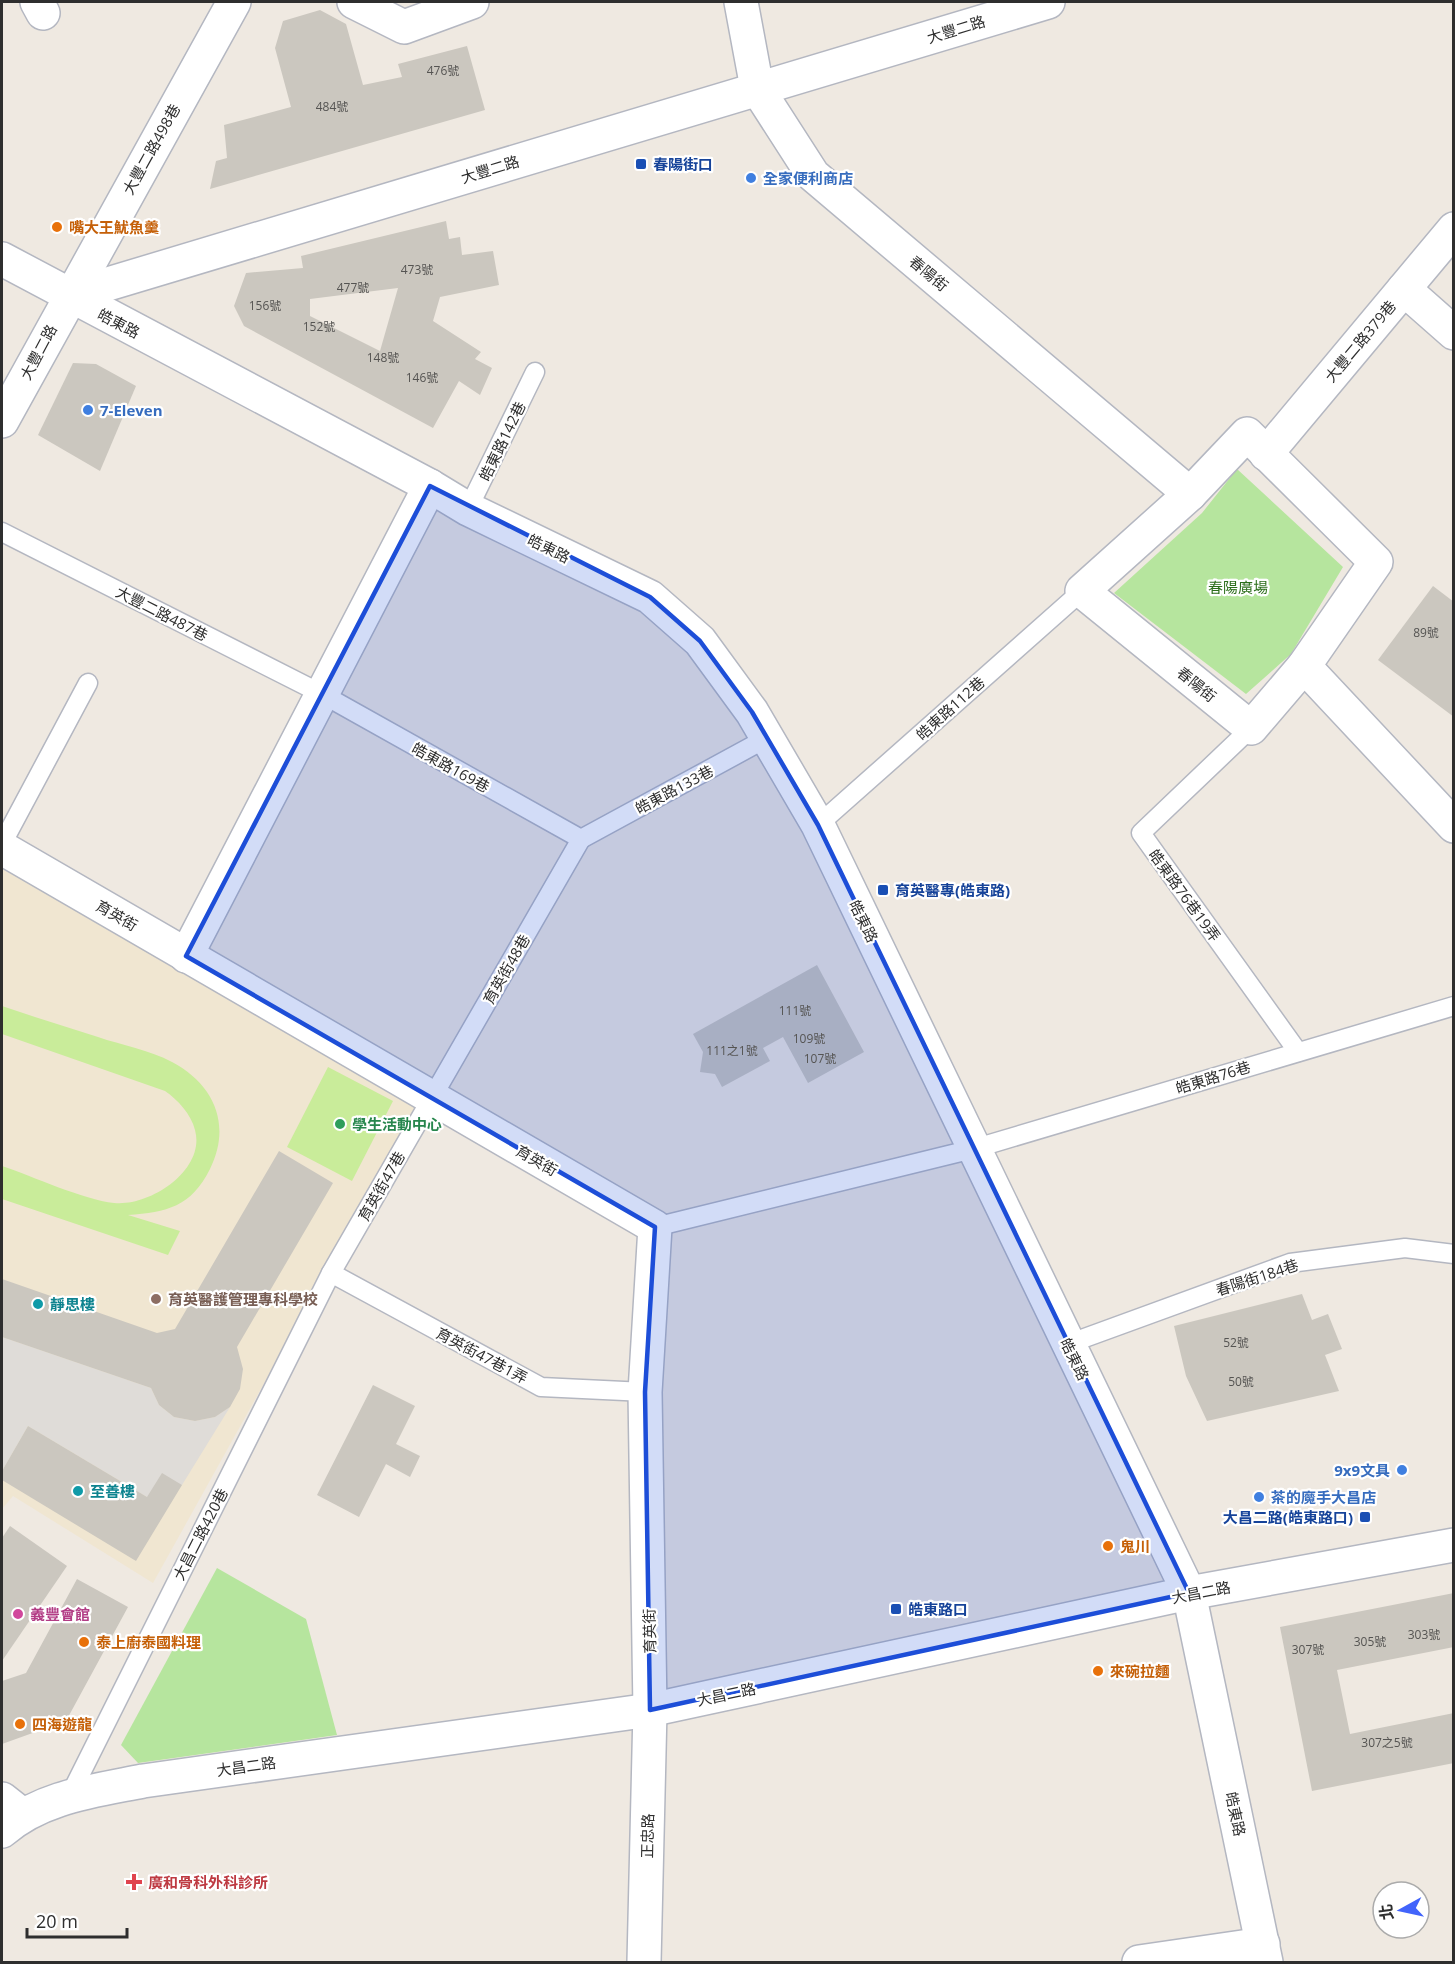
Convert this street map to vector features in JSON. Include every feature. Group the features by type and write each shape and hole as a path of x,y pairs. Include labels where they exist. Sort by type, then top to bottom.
{"street":[{"name":"大豐二路498巷","path":"68,296 234,2"},
{"path":"354,2 404,27 472,2"},
{"name":"春陽街","path":"741,2 757,88 813,175 1190,494"},
{"name":"大豐二路","path":"2,421 68,296 757,88 962,14 1048,2"},
{"name":"大豐二路379巷","path":"1266,454 1454,230"},
{"name":"皓東路","path":"2,259 430,486 468,509 650,597 700,641 752,712 818,825 1190,1593 1265,1953"},
{"path":"1404,289 1454,333"},
{"path":"1082,591 1190,494 1247,434 1376,562 1304,666 1251,728"},
{"path":"186,956 430,486"},
{"name":"春陽街","path":"1082,591 1251,728"},
{"path":"1304,666 1454,826"},
{"name":"育英街","path":"2,846 432,1100 655,1227 645,1392 650,1710"},
{"name":"大昌二路","path":"8,1815 70,1795 162,1777 650,1710 1190,1593 1454,1545"},
{"name":"正忠路","path":"644,1962 650,1710"},
{"path":"1138,1962 1265,1953"}],"lane":[{"name":"皓東路142巷","path":"468,509 535,372"},
{"name":"大豐二路487巷","path":"2,532 321,694"},
{"name":"皓東路112巷","path":"818,825 1082,591"},
{"path":"2,846 88,683"},
{"name":"皓東路169巷","path":"321,694 581,839"},
{"name":"皓東路76巷19弄","path":"1251,728 1141,833 1298,1052"},
{"name":"皓東路133巷","path":"581,839 767,738"},
{"name":"育英街48巷","path":"432,1100 581,839"},
{"name":"皓東路76巷","path":"655,1227 973,1149 1454,1006"},
{"name":"育英街47巷","path":"331,1273 432,1100"},
{"name":"春陽街184巷","path":"1068,1344 1290,1263 1406,1248 1454,1254"},
{"name":"育英街47巷1弄","path":"331,1273 541,1387 645,1392"},
{"name":"大昌二路420巷","path":"70,1795 331,1273"}],"highlighted area":[{"path":"430,486 650,597 700,641 752,712 818,825 1189,1593 650,1710 645,1392 655,1227 186,956"}],"shaded area":[{"name":"育英醫護管理專科學校","path":"2,859 420,1103 153,1583 13,1496 2,1509"},
{"path":"2,1337 151,1388 159,1405 174,1417 195,1421 215,1417 230,1407 182,1485 147,1497 28,1426 2,1471"}],"green space":[{"name":"春陽廣場","path":"1237,469 1343,567 1291,654 1246,694 1114,593 1202,513"},
{"path":"2,1006 163,1058 187,1071 208,1094 219,1122 219,1137 216,1153 203,1182 195,1192 176,1205 155,1212 128,1215 180,1231 168,1255 2,1199 2,1166 73,1193 102,1201 128,1203 143,1199 172,1183 184,1172 192,1159 196,1145 195,1130 190,1118 179,1103 165,1091 2,1034"},
{"name":"學生活動中心","path":"328,1067 393,1101 352,1181 287,1147"},
{"path":"217,1568 306,1619 337,1735 138,1763 121,1745"}],"building":[{"path":"320,10 346,24 363,85 402,77 398,64 467,46 485,110 210,189 216,161 227,158 224,125 291,107 275,48 283,21"},
{"path":"446,221 449,239 460,237 462,255 493,251 499,285 440,297 433,321 481,352 475,359 492,368 480,395 459,381 433,428 244,326 234,306 246,273 303,268 301,256","holes":["398,288 380,351 310,316 310,299"]},
{"name":"7-Eleven","path":"73,363 96,364 136,386 100,471 38,435"},
{"path":"1433,586 1454,602 1454,717 1378,660"},
{"path":"817,965 864,1052 808,1083 783,1037 763,1048 770,1061 722,1087 715,1074 700,1072 703,1052 693,1034"},
{"name":"靜思樓","path":"279,1151 333,1183 237,1347 243,1369 240,1389 230,1407 215,1417 195,1421 174,1417 159,1405 151,1388 2,1337 2,1279 157,1333 175,1329"},
{"path":"1302,1294 1312,1320 1328,1314 1342,1349 1325,1355 1339,1391 1207,1421 1186,1376 1174,1326"},
{"path":"373,1385 415,1406 396,1444 420,1456 410,1477 386,1464 359,1517 317,1495"},
{"name":"至善樓","path":"28,1426 147,1497 162,1473 182,1485 136,1561 2,1480 2,1471"},
{"name":"義豐會館","path":"10,1526 67,1566 2,1661 2,1538"},
{"path":"77,1579 128,1607 66,1721 2,1744 2,1681 26,1673"},
{"path":"1454,1593 1454,1647 1337,1670 1350,1734 1454,1713 1454,1763 1312,1791 1280,1627"}],"place":[{"name":"春陽街口","path":"641,164"},
{"name":"全家便利商店","path":"751,178"},
{"name":"嘴大王魷魚羹","path":"57,227"},
{"name":"7-Eleven","path":"88,410"},
{"name":"育英醫專(皓東路)","path":"883,890"},
{"name":"學生活動中心","path":"340,1124"},
{"name":"育英醫護管理專科學校","path":"156,1299"},
{"name":"靜思樓","path":"38,1304"},
{"name":"9x9文具","path":"1402,1470"},
{"name":"至善樓","path":"78,1491"},
{"name":"茶的魔手大昌店","path":"1259,1497"},
{"name":"大昌二路(皓東路口)","path":"1365,1517"},
{"name":"鬼川","path":"1108,1546"},
{"name":"皓東路口","path":"896,1609"},
{"name":"義豐會館","path":"18,1614"},
{"name":"泰上廚泰國料理","path":"84,1642"},
{"name":"來碗拉麵","path":"1098,1671"},
{"name":"四海遊龍","path":"20,1724"},
{"name":"廣和骨科外科診所","path":"134,1882"}]}
